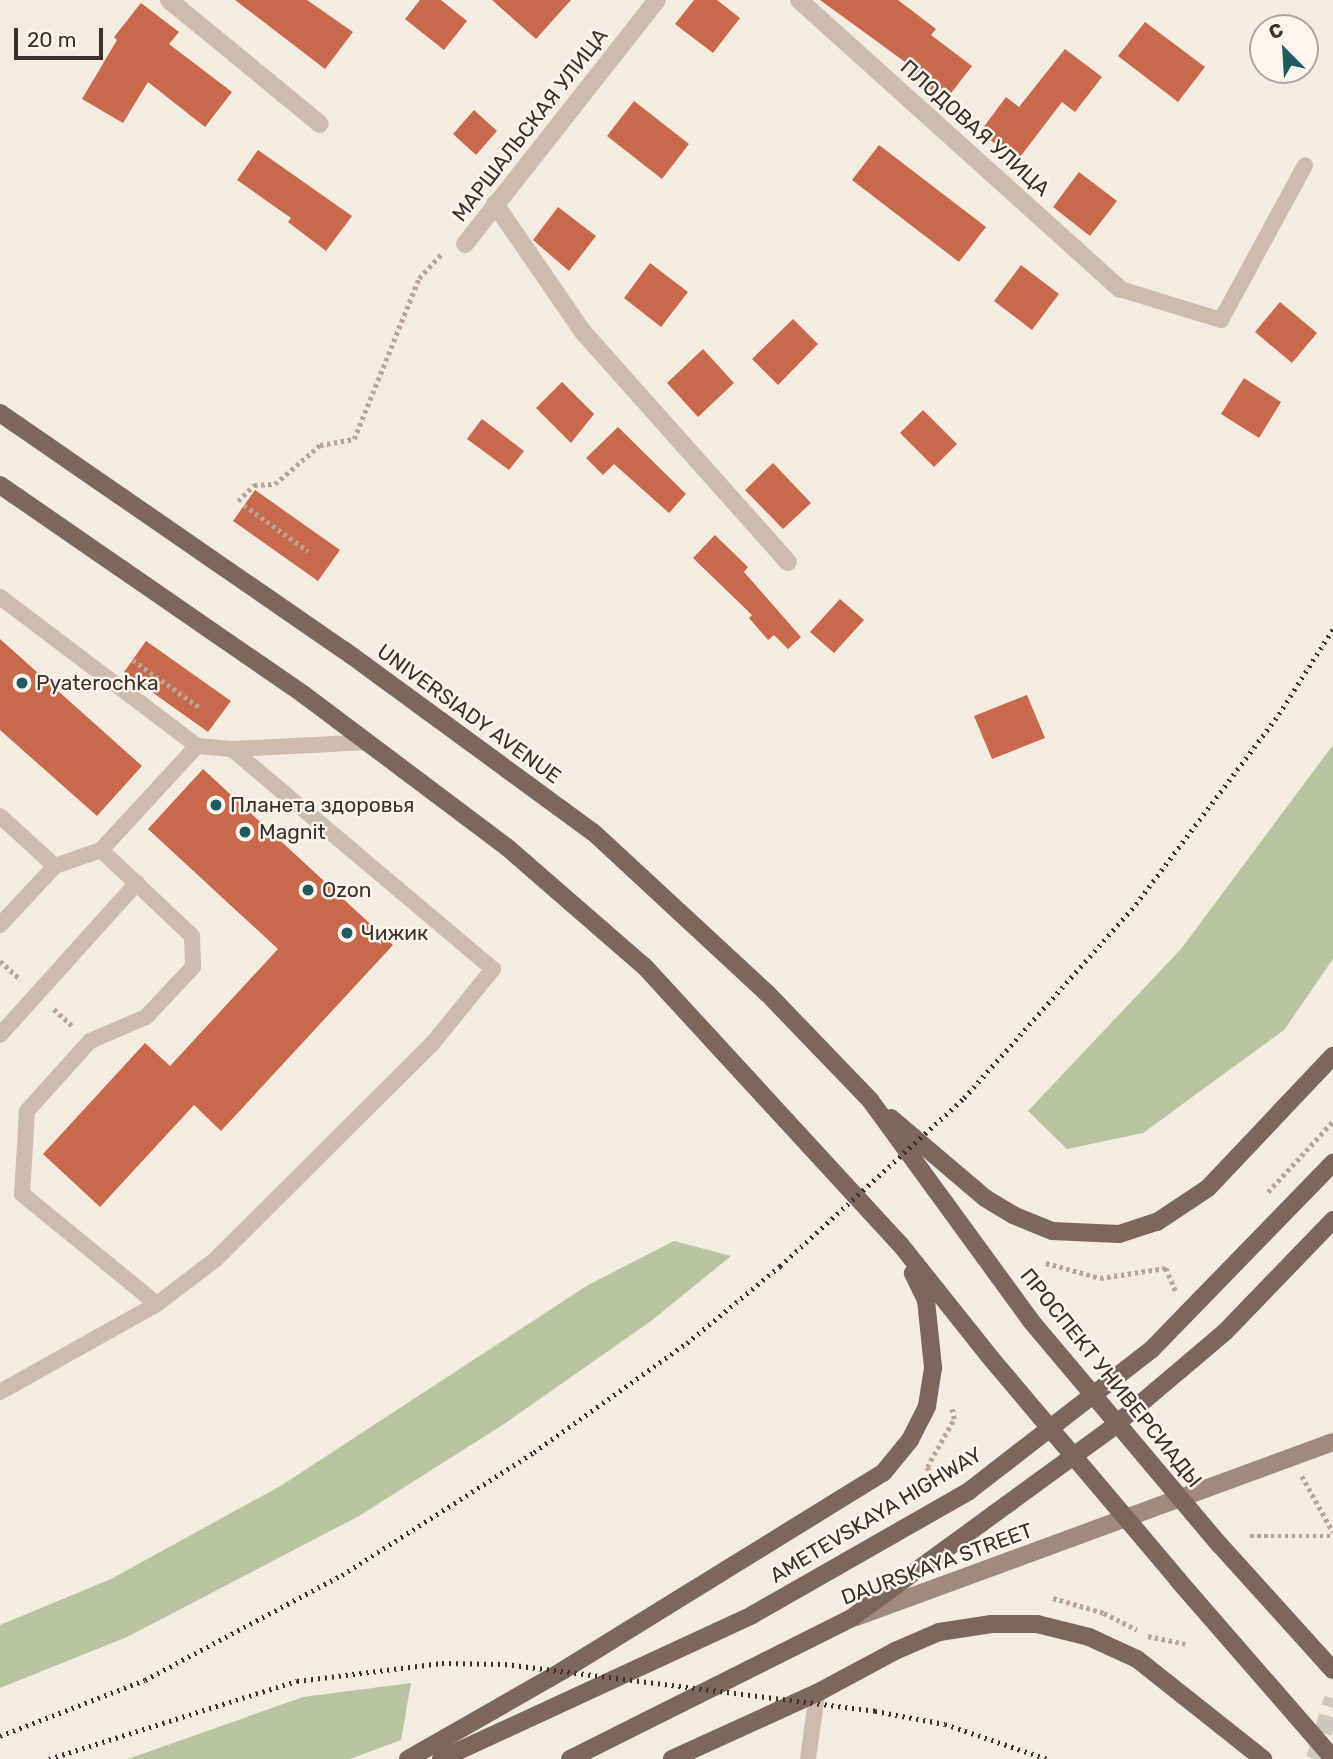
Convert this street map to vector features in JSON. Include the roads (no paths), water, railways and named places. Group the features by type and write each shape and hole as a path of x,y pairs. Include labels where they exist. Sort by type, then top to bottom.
{"main road":[{"name":"UNIVERSIADY AVENUE","path":"0,413 344,650 593,832 767,993 870,1100"},
{"path":"0,485 368,742 508,848 645,967 900,1244 989,1356 1333,1758"},
{"path":"870,1100 985,1198 1013,1215 1052,1231 1119,1234 1157,1222 1208,1188 1333,1056"},
{"name":"ПРОСПЕКТ УНИВЕРСИАДЫ","path":"870,1100 1031,1321 1219,1544 1333,1670"},
{"name":"AMETEVSKAYA HIGHWAY","path":"441,1759 752,1615 969,1490 1152,1349 1333,1163"},
{"path":"849,1619 1108,1432 1225,1332 1333,1220"},
{"path":"408,1759 562,1671 883,1473 910,1440 927,1406 933,1367 926,1300 900,1244"},
{"name":"DAURSKAYA STREET","path":"570,1759 849,1619"},
{"path":"672,1759 817,1693 939,1632 991,1624 1037,1624 1089,1637 1137,1659 1263,1759"}],"street":[{"path":"169,0 320,124"},
{"name":"МАРШАЛЬСКАЯ УЛИЦА","path":"465,244 657,0"},
{"name":"ПЛОДОВАЯ УЛИЦА","path":"799,0 1120,289"},
{"path":"495,204 583,332 788,562"},
{"name":"DAURSKAYA STREET","path":"849,1619 1333,1442"}],"lane":[{"path":"1120,289 1221,320 1305,165"},
{"path":"0,597 197,746 232,749 368,742"},
{"path":"0,925 55,866 101,850 197,746"},
{"path":"3,1386 158,1304 216,1259 432,1044 493,969 232,749"},
{"path":"0,816 55,866"},
{"path":"101,850 192,936 193,967 146,1017 90,1041 27,1111 22,1194 158,1304"},
{"path":"0,1035 136,883"},
{"path":"808,1759 817,1693"}],"tunnel":[{"path":"1315,1759 1333,1699"}],"railway":[{"path":"0,1736 145,1680 342,1575 534,1452 687,1343 780,1266 964,1098 1136,904 1279,714 1333,629"},
{"path":"49,1759 297,1681 442,1663 505,1664 875,1711 945,1724 1047,1759"}],"place":[{"name":"Pyaterochka","path":"22,683"},
{"name":"Планета здоровья","path":"216,805"},
{"name":"Magnit","path":"245,832"},
{"name":"Ozon","path":"308,890"},
{"name":"Чижик","path":"347,933"}]}
